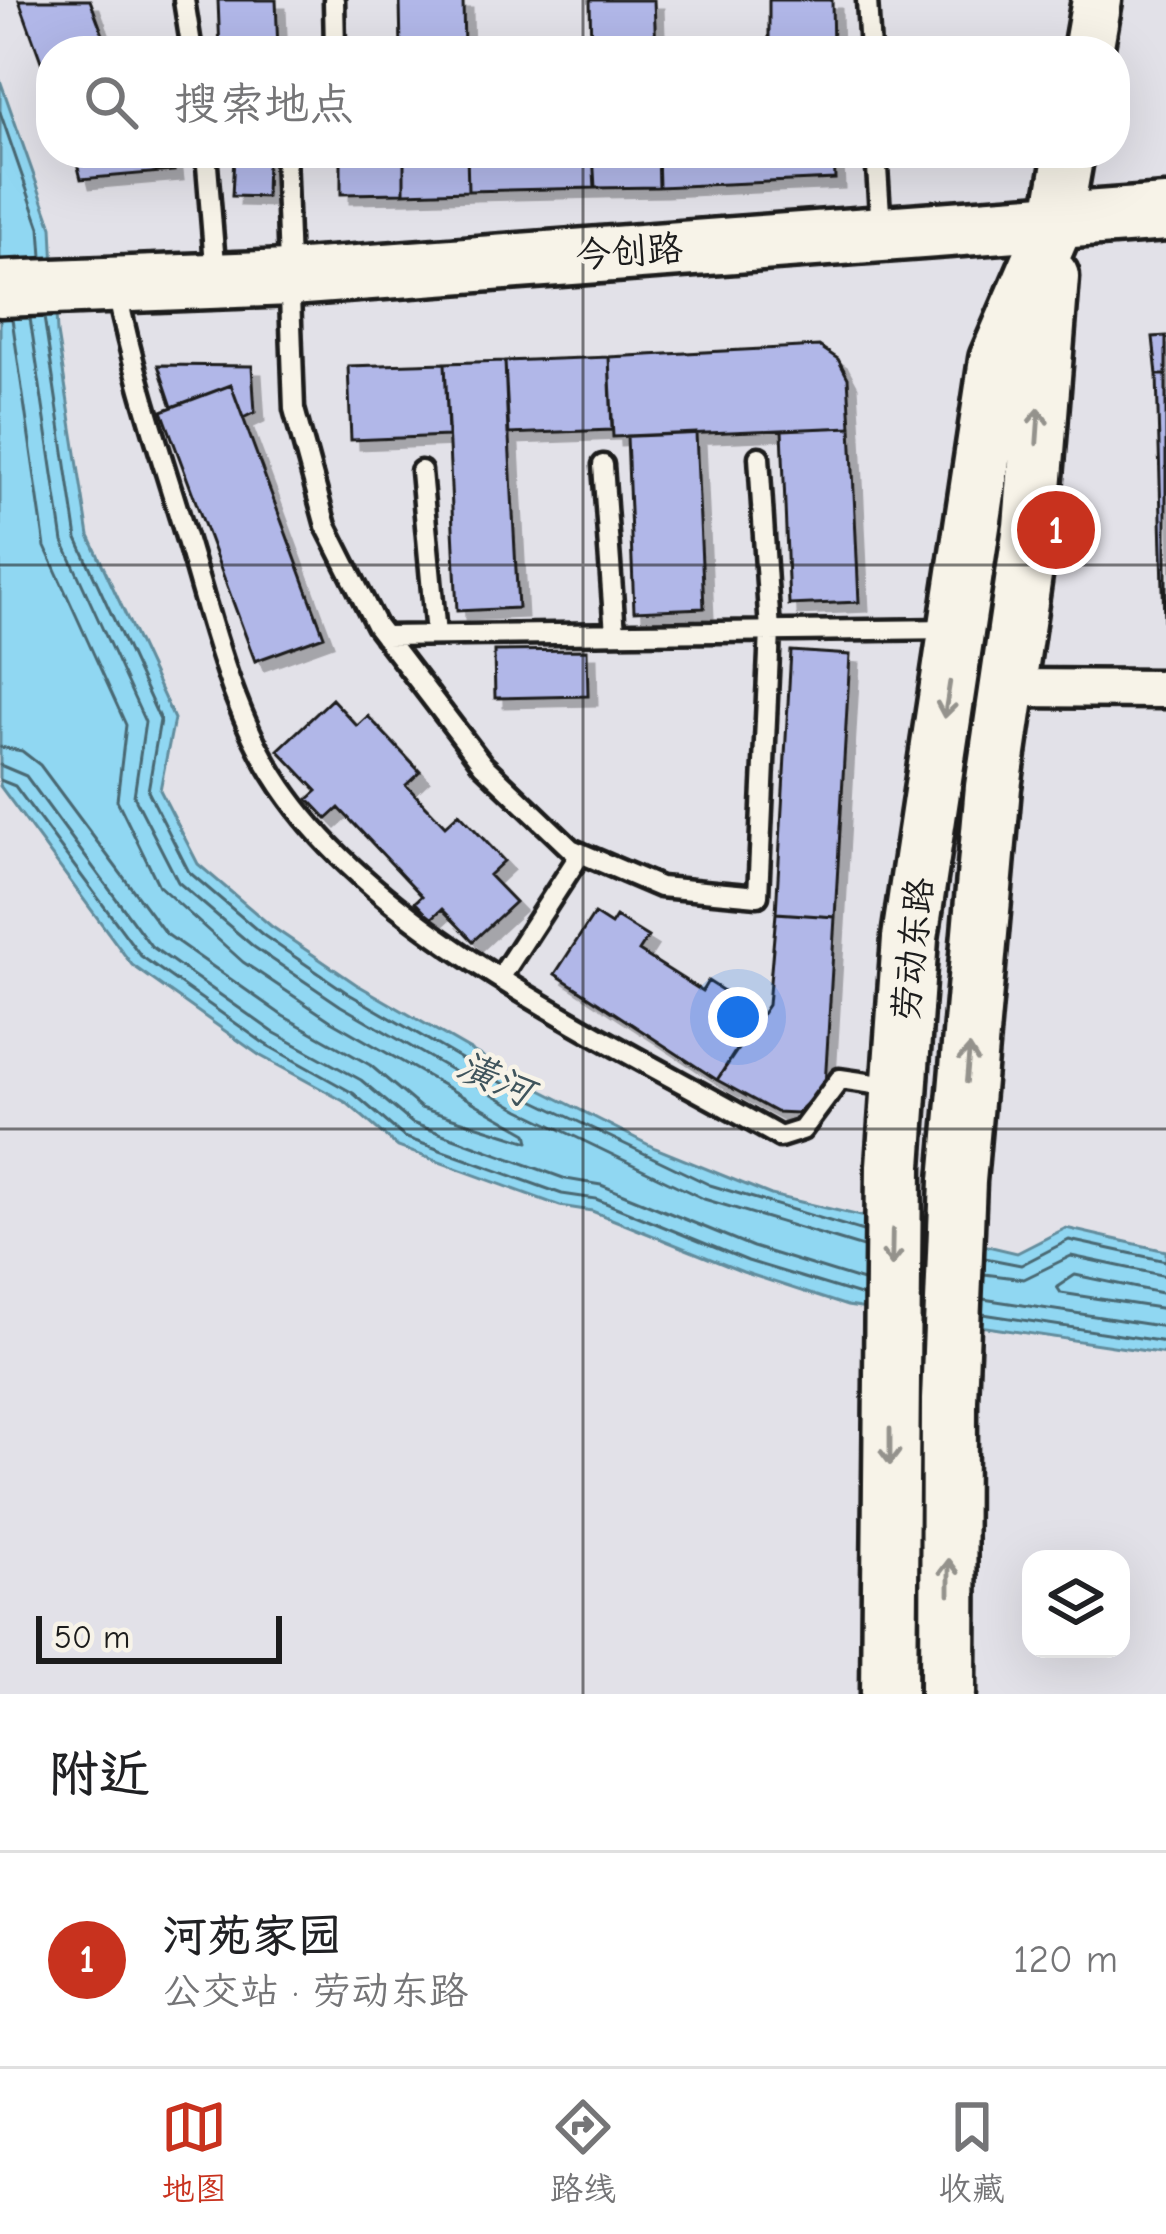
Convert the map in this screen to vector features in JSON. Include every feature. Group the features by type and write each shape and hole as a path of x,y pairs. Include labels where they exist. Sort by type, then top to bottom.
{"main road":[{"name":"今创路","path":"0,289 290,278 1166,213"},
{"name":"劳动东路","path":"889,1694 894,1166 910,938 997,360 1057,221"},
{"name":"劳动东路","path":"948,1694 951,1344 958,1180 993,787 1031,527 1057,221"}],"street":[{"path":"1091,36 1097,0"},
{"name":"劳动东路","path":"1057,221 1067,168"},
{"path":"1007,688 1166,689"}],"lane":[{"path":"184,0 190,36"},
{"path":"334,0 335,36"},
{"path":"867,0 869,36"},
{"path":"207,168 216,280"},
{"path":"286,168 294,409 326,526 384,636 483,765 581,853 659,886 758,896 770,631 759,457"},
{"path":"877,168 881,232"},
{"path":"104,285 232,689 288,798 358,874 500,978 780,1137 802,1130 840,1079 900,1088"},
{"path":"603,465 616,633"},
{"path":"421,471 436,635"},
{"path":"384,636 958,629"},
{"path":"500,978 581,853"}],"water":[{"name":"潢河","path":"0,80 52,227 57,333 89,536 174,719 160,790 198,864 271,926 356,984 533,1086 655,1148 771,1195 1017,1253 1066,1228 1166,1251 1166,1354 847,1306 743,1272 592,1211 560,1206 398,1147 347,1103 259,1055 132,965 0,786"}],"building":[{"path":"19,0 90,0 103,36 36,36 36,47"},
{"path":"218,0 276,0 277,36 219,36"},
{"path":"400,0 463,0 464,36 401,36"},
{"path":"590,0 654,0 655,36 591,36"},
{"path":"769,0 832,0 833,36 769,36"},
{"path":"78,168 174,171 81,179"},
{"path":"233,168 267,168 266,197 232,196"},
{"path":"341,168 404,168 404,193 341,194"},
{"path":"404,168 467,168 468,191 404,193"},
{"path":"467,168 594,168 595,188 468,191"},
{"path":"594,168 658,168 659,187 595,188"},
{"path":"658,168 835,168 835,179 659,187"},
{"path":"1166,336 1166,375 1157,375 1153,337"},
{"path":"819,346 838,359 848,378 851,427 613,437 609,357"},
{"path":"609,357 612,430 508,434 505,361"},
{"path":"505,361 518,608 457,611 445,363"},
{"path":"445,363 448,436 351,440 348,366"},
{"path":"158,365 252,366 255,412 243,418 231,385 172,407"},
{"path":"1157,375 1166,375 1166,659 1165,659"},
{"path":"231,385 324,636 255,661 162,411"},
{"path":"851,427 859,602 789,605 782,430"},
{"path":"696,433 704,608 634,611 627,436"},
{"path":"587,650 588,696 495,698 494,651"},
{"path":"791,651 850,655 835,917 776,913"},
{"path":"332,699 357,726 368,716 420,772 406,785 445,826 459,813 504,861 489,875 515,902 473,941 442,909 431,919 415,902 422,896 339,808 327,819 308,799 317,791 278,750"},
{"path":"776,913 835,917 825,1086 797,1113 776,1112 717,1080 768,1005"},
{"path":"594,914 611,925 616,917 648,937 639,951 702,991 708,981 741,1002 732,1016 750,1028 717,1080 555,974"}],"place":[{"name":"河苑家园","path":"1056,530"}]}
